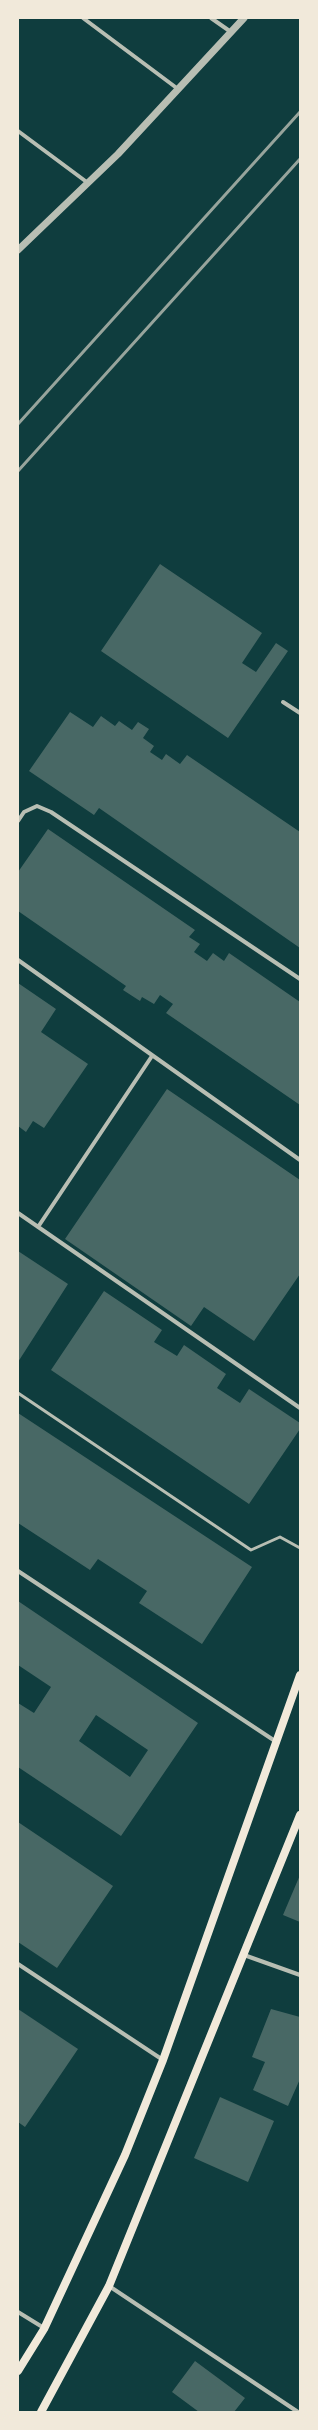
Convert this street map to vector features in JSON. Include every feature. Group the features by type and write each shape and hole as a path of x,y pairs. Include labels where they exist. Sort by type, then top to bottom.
{"main road":[{"path":"18,2372 44,2328 125,2155 163,2060 275,1741 300,1675"},
{"path":"41,2412 109,2286 300,1815"}],"street":[{"path":"83,18 178,89"},
{"path":"211,18 231,32"},
{"path":"18,250 88,183 244,18"},
{"path":"18,131 88,183"},
{"path":"283,702 300,713"},
{"path":"18,821 24,812 37,806 51,812 300,980"},
{"path":"18,960 300,1160"},
{"path":"38,1227 152,1056"},
{"path":"18,1213 259,1378 300,1408"},
{"path":"18,1571 275,1741"},
{"path":"244,1955 300,1975"},
{"path":"18,1964 163,2060"},
{"path":"109,2286 298,2412"},
{"path":"18,2312 44,2328"}],"lane":[{"path":"18,1393 251,1550 280,1537 300,1548"}],"building":[{"path":"160,564 262,633 242,663 256,672 276,643 288,651 228,738 101,651"},
{"path":"70,712 93,727 101,716 115,726 119,721 132,730 138,722 149,729 143,738 154,746 150,752 162,760 166,754 180,764 187,755 300,832 300,948 99,808 94,815 29,771"},
{"path":"48,829 195,930 189,937 200,944 194,952 207,961 213,953 224,961 229,953 300,1002 300,1105 166,1013 173,1004 160,995 154,1004 142,997 140,1001 123,990 126,986 18,911 18,872"},
{"path":"18,983 56,1009 41,1032 88,1064 44,1128 33,1121 26,1132 18,1126"},
{"path":"167,1089 300,1180 300,1274 254,1341 204,1307 191,1326 65,1239"},
{"path":"18,1251 68,1284 18,1362"},
{"path":"104,1291 162,1330 154,1342 177,1356 184,1345 226,1374 217,1388 240,1403 249,1389 300,1423 300,1429 249,1504 51,1370"},
{"path":"18,1413 252,1567 202,1644 139,1603 147,1591 98,1559 90,1570 18,1523"},
{"path":"18,1601 198,1723 121,1836 18,1767 18,1703 34,1713 51,1687 18,1665","holes":["96,1715 148,1750 130,1777 79,1741"]},
{"path":"18,1822 113,1886 57,1968 18,1942"},
{"path":"300,1875 300,1922 283,1915"},
{"path":"18,2009 78,2049 25,2127 18,2122"},
{"path":"271,2009 300,2017 300,2079 288,2106 253,2090 265,2062 252,2057"},
{"path":"220,2097 274,2121 248,2182 194,2158"},
{"path":"195,2361 245,2398 234,2412 199,2412 172,2392"}],"railway":[{"path":"18,424 300,112"},
{"path":"18,471 300,159"}]}
